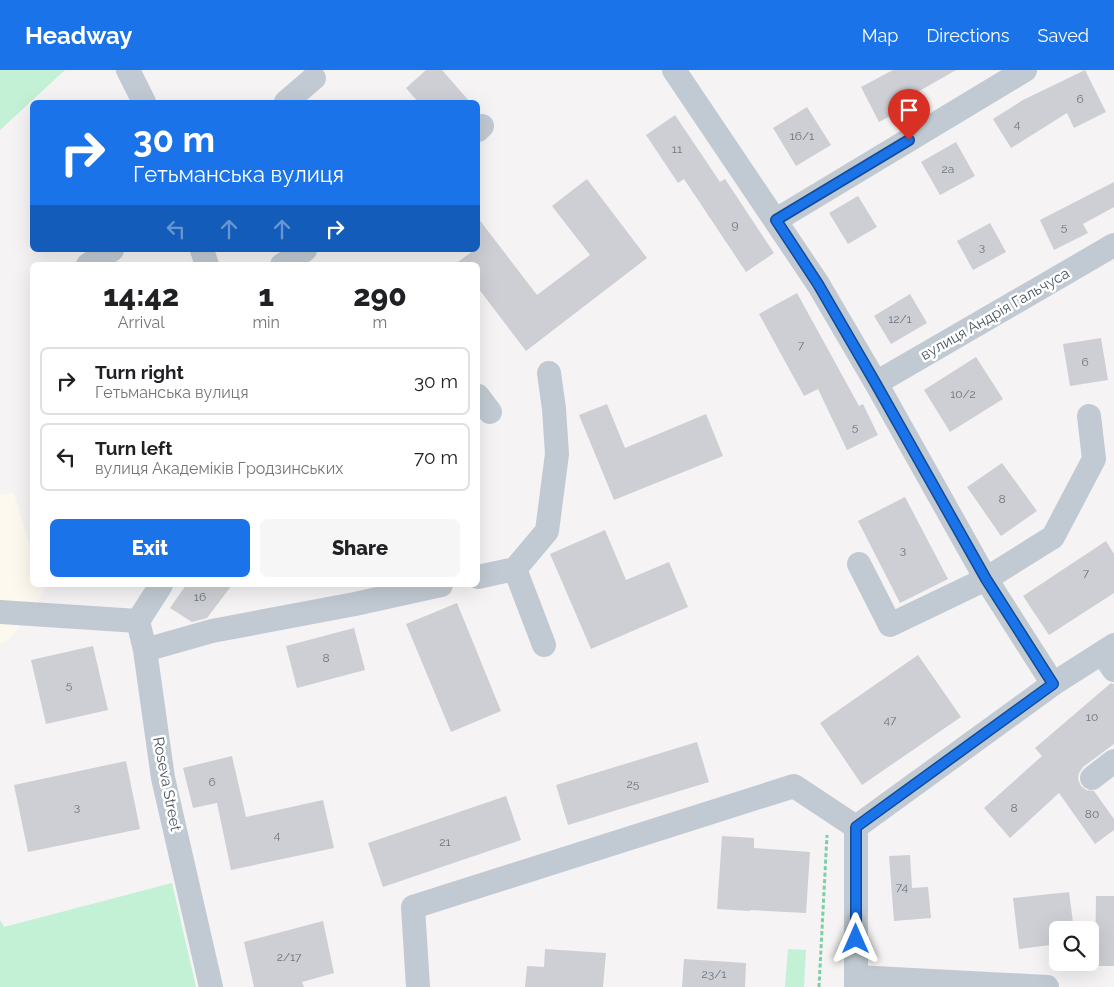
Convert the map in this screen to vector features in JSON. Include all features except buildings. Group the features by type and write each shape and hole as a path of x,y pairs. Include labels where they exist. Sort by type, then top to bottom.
{"street":[{"path":"128,70 143,100"},
{"path":"674,70 818,284 986,579 1053,684"},
{"path":"776,220 1025,70"},
{"path":"288,100 314,78"},
{"name":"вулиця Андрія Гальчуса","path":"876,384 1114,246"},
{"path":"93,262 109,252"},
{"path":"287,262 302,252"},
{"path":"480,577 515,569 547,531 557,454 549,373"},
{"path":"859,564 890,625 986,579 1053,537 1094,459 1089,416"},
{"path":"515,569 544,645"},
{"path":"0,612 138,621 160,587"},
{"path":"144,650 212,631 355,604 432,587"},
{"name":"Roseva Street","path":"138,621 163,778 211,987"},
{"path":"856,827 1053,684 1110,656"},
{"path":"1092,778 1114,761"},
{"path":"418,987 413,907 794,786 856,827"},
{"path":"856,827 856,982 1047,987"}],"path":[{"path":"819,987 826,837"}],"shaded area":[{"path":"14,493 30,545 30,587 44,587 45,591 11,638 0,645 0,495"}],"green space":[{"path":"0,70 65,70 32,100 30,100 30,102 0,130"},
{"path":"172,883 196,987 0,987 0,920 4,927"},
{"path":"788,949 806,950 804,987 785,987"}],"route":[{"path":"856,939 856,827 1053,684 986,579 818,284 776,220 909,140"}]}
